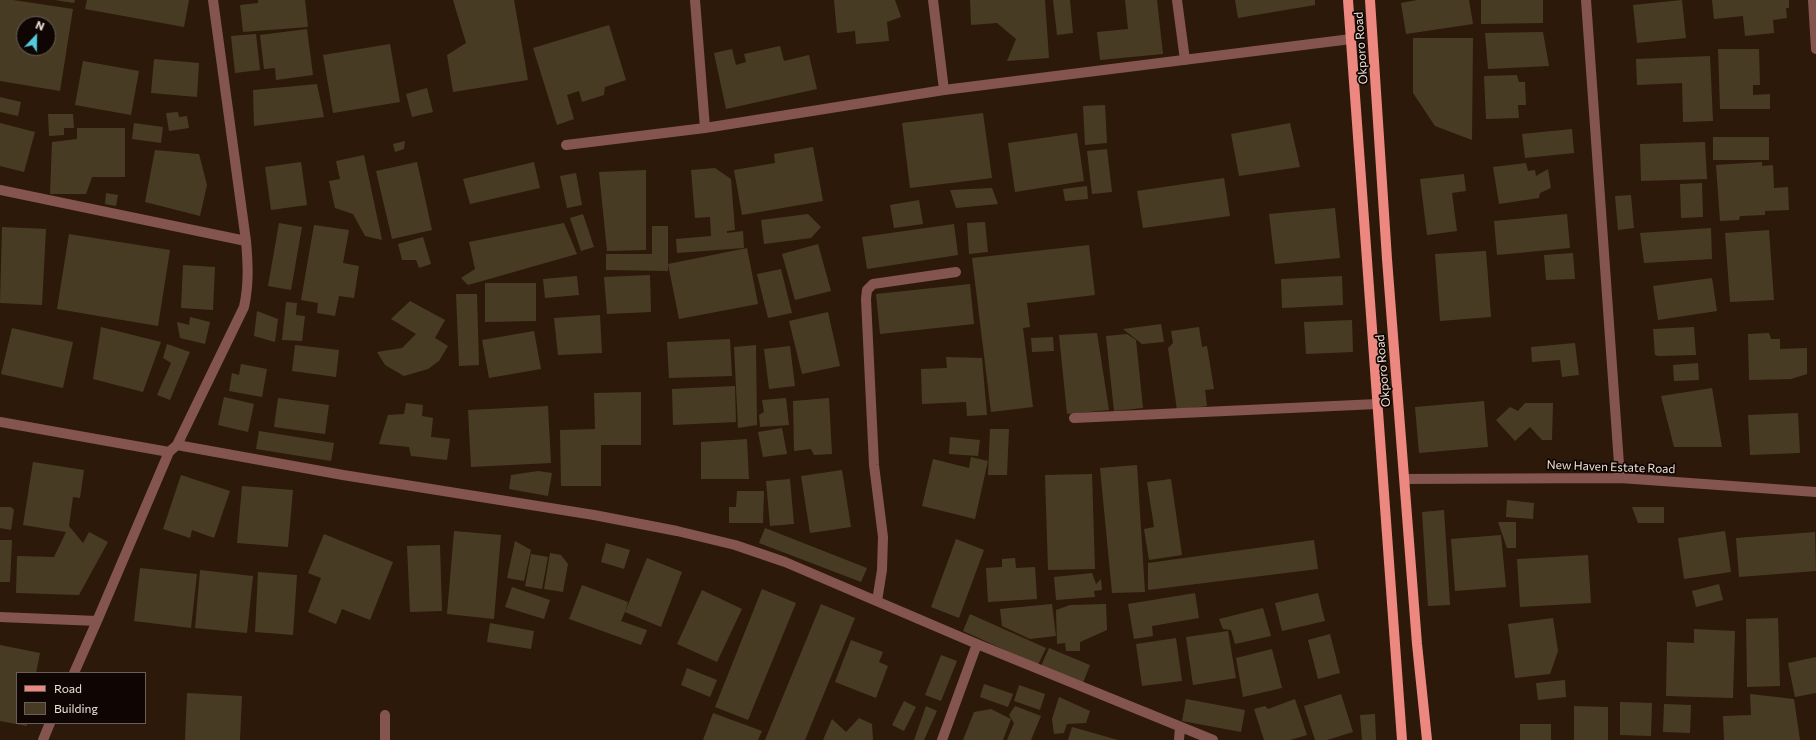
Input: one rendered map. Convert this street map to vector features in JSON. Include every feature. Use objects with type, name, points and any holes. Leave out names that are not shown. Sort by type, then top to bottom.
[{"type":"main road","name":"Okporo Road","points":[[1348,0],[1402,740]]},
{"type":"main road","name":"Okporo Road","points":[[1370,0],[1387,259],[1417,644],[1427,740]]},
{"type":"street","points":[[74,672],[173,449],[244,307],[249,272],[246,241],[213,0]]},
{"type":"street","points":[[695,0],[705,128]]},
{"type":"street","points":[[933,0],[944,90]]},
{"type":"street","points":[[1177,0],[1185,60]]},
{"type":"street","points":[[1586,0],[1620,478]]},
{"type":"street","points":[[1814,0],[1816,49]]},
{"type":"street","points":[[566,145],[705,128],[944,90],[1351,39]]},
{"type":"street","points":[[0,190],[246,241]]},
{"type":"street","points":[[877,602],[882,570],[883,537],[873,458],[866,299],[867,290],[873,284],[956,272]]},
{"type":"street","points":[[1074,418],[1377,404]]},
{"type":"street","points":[[0,422],[594,515],[677,531],[735,545],[785,562],[977,644],[1212,740]]},
{"type":"street","name":"New Haven Estate Road","points":[[1405,479],[1620,478],[1816,492]]},
{"type":"street","points":[[0,617],[97,621]]},
{"type":"street","points":[[942,740],[977,644]]},
{"type":"street","points":[[384,715],[385,740]]},
{"type":"street","points":[[43,740],[50,724]]},
{"type":"street","points":[[1179,740],[1180,727]]},
{"type":"building","points":[[0,0],[13,0],[73,9],[60,91],[0,81]]},
{"type":"building","points":[[55,0],[75,0],[74,3]]},
{"type":"building","points":[[87,0],[189,0],[184,27],[85,9]]},
{"type":"building","points":[[258,0],[305,0],[308,27],[243,32],[240,5],[258,3]]},
{"type":"building","points":[[453,0],[514,0],[528,80],[453,92],[447,55],[466,43]]},
{"type":"building","points":[[834,0],[895,0],[901,17],[887,22],[889,41],[856,44],[855,31],[837,33]]},
{"type":"building","points":[[970,0],[1045,0],[1049,58],[1007,61],[1016,39],[997,23],[971,25]]},
{"type":"building","points":[[1053,0],[1070,0],[1073,33],[1057,35]]},
{"type":"building","points":[[1125,0],[1157,0],[1163,54],[1100,60],[1097,32],[1128,29]]},
{"type":"building","points":[[1235,0],[1315,0],[1315,5],[1238,18]]},
{"type":"building","points":[[1417,0],[1469,0],[1473,24],[1406,34],[1401,3]]},
{"type":"building","points":[[1481,0],[1543,0],[1543,23],[1481,24]]},
{"type":"building","points":[[1682,0],[1686,38],[1637,43],[1633,5]]},
{"type":"building","points":[[1712,0],[1789,0],[1789,8],[1786,8],[1787,18],[1773,20],[1774,33],[1745,36],[1743,16],[1714,19]]},
{"type":"building","points":[[609,25],[626,80],[605,87],[604,95],[582,102],[579,91],[567,95],[574,119],[557,125],[533,48]]},
{"type":"building","points":[[307,29],[313,75],[276,80],[275,68],[264,69],[260,35]]},
{"type":"building","points":[[1543,32],[1549,66],[1488,69],[1485,33]]},
{"type":"building","points":[[256,34],[260,70],[235,73],[231,36]]},
{"type":"building","points":[[1413,38],[1473,38],[1472,140],[1435,126],[1413,93]]},
{"type":"building","points":[[390,44],[400,102],[333,113],[323,55]]},
{"type":"building","points":[[780,46],[784,61],[809,55],[817,89],[726,109],[714,53],[732,49],[736,65],[746,62],[744,54]]},
{"type":"building","points":[[1718,49],[1759,49],[1760,85],[1753,85],[1753,95],[1770,94],[1770,109],[1720,109]]},
{"type":"building","points":[[1710,56],[1713,121],[1683,122],[1682,83],[1637,85],[1636,59]]},
{"type":"building","points":[[154,59],[199,63],[197,97],[151,93]]},
{"type":"building","points":[[83,61],[139,71],[131,115],[75,105]]},
{"type":"building","points":[[1517,75],[1519,82],[1525,82],[1526,105],[1518,105],[1519,118],[1486,119],[1484,76]]},
{"type":"building","points":[[317,84],[324,117],[254,126],[253,90]]},
{"type":"building","points":[[427,88],[433,112],[412,117],[406,94]]},
{"type":"building","points":[[0,97],[21,102],[18,116],[0,112]]},
{"type":"building","points":[[1105,105],[1107,143],[1085,145],[1083,106]]},
{"type":"building","points":[[178,112],[179,117],[187,116],[189,128],[169,131],[166,113]]},
{"type":"building","points":[[983,113],[992,178],[910,188],[902,123]]},
{"type":"building","points":[[48,114],[73,114],[74,128],[64,128],[64,135],[49,136]]},
{"type":"building","points":[[0,123],[35,132],[24,172],[0,166]]},
{"type":"building","points":[[134,123],[163,127],[161,143],[132,139]]},
{"type":"building","points":[[1290,123],[1300,167],[1239,176],[1231,134]]},
{"type":"building","points":[[77,128],[125,128],[125,177],[92,177],[86,194],[50,194],[52,142],[77,139]]},
{"type":"building","points":[[1572,129],[1574,153],[1525,158],[1522,134]]},
{"type":"building","points":[[1077,133],[1084,181],[1015,192],[1008,143]]},
{"type":"building","points":[[1713,137],[1769,137],[1769,160],[1713,160]]},
{"type":"building","points":[[405,141],[404,149],[395,152],[393,144]]},
{"type":"building","points":[[1705,142],[1707,179],[1641,181],[1640,144]]},
{"type":"building","points":[[813,147],[823,201],[742,215],[734,170],[775,163],[774,154]]},
{"type":"building","points":[[1107,149],[1112,192],[1092,194],[1087,151]]},
{"type":"building","points":[[155,150],[199,154],[207,185],[200,216],[145,202]]},
{"type":"building","points":[[364,155],[382,240],[365,236],[353,214],[335,208],[329,181],[340,179],[336,161]]},
{"type":"building","points":[[301,162],[307,205],[271,210],[265,167]]},
{"type":"building","points":[[417,162],[432,230],[392,239],[376,171]]},
{"type":"building","points":[[534,162],[540,188],[470,204],[463,179]]},
{"type":"building","points":[[1762,162],[1762,166],[1773,165],[1774,188],[1788,187],[1789,210],[1765,211],[1765,215],[1740,216],[1739,220],[1720,221],[1716,165]]},
{"type":"building","points":[[1526,163],[1528,171],[1535,170],[1536,176],[1548,169],[1551,188],[1540,193],[1539,198],[1499,204],[1493,167]]},
{"type":"building","points":[[715,168],[731,179],[735,230],[727,231],[727,233],[743,231],[744,248],[677,253],[676,239],[711,236],[710,217],[695,218],[691,170]]},
{"type":"building","points":[[646,170],[646,250],[607,251],[599,172]]},
{"type":"building","points":[[576,173],[582,205],[567,208],[560,176]]},
{"type":"building","points":[[1464,174],[1466,191],[1452,193],[1457,231],[1427,235],[1420,179]]},
{"type":"building","points":[[1224,178],[1230,216],[1143,228],[1137,191]]},
{"type":"building","points":[[1702,183],[1703,217],[1681,218],[1680,184]]},
{"type":"building","points":[[1087,186],[1088,199],[1065,201],[1063,189]]},
{"type":"building","points":[[992,188],[998,204],[956,208],[950,190]]},
{"type":"building","points":[[106,193],[118,195],[116,206],[105,204]]},
{"type":"building","points":[[1631,195],[1634,228],[1618,230],[1615,196]]},
{"type":"building","points":[[919,200],[923,224],[894,228],[890,205]]},
{"type":"building","points":[[1335,208],[1340,258],[1275,264],[1269,214]]},
{"type":"building","points":[[583,214],[594,247],[581,251],[570,218]]},
{"type":"building","points":[[808,214],[821,227],[811,238],[764,244],[761,220]]},
{"type":"building","points":[[1567,214],[1570,248],[1497,255],[1494,221]]},
{"type":"building","points":[[985,222],[988,252],[969,254],[967,223]]},
{"type":"building","points":[[279,223],[302,227],[291,290],[268,286]]},
{"type":"building","points":[[564,223],[577,254],[468,285],[461,278],[475,269],[469,242]]},
{"type":"building","points":[[954,224],[958,255],[867,269],[862,237]]},
{"type":"building","points":[[314,225],[349,230],[343,263],[359,266],[354,298],[339,296],[335,316],[317,313],[318,303],[301,300]]},
{"type":"building","points":[[652,226],[668,226],[668,271],[606,270],[606,254],[652,254]]},
{"type":"building","points":[[2,227],[46,229],[42,305],[0,303]]},
{"type":"building","points":[[1711,228],[1712,259],[1644,263],[1640,233]]},
{"type":"building","points":[[1769,230],[1774,300],[1730,302],[1725,233]]},
{"type":"building","points":[[69,234],[170,250],[158,326],[57,309]]},
{"type":"building","points":[[423,237],[431,264],[419,268],[416,260],[402,260],[398,244]]},
{"type":"building","points":[[818,244],[831,291],[795,300],[782,254]]},
{"type":"building","points":[[1089,245],[1095,295],[1027,303],[1030,327],[1023,328],[1033,407],[991,412],[972,258]]},
{"type":"building","points":[[747,248],[758,304],[679,319],[668,264]]},
{"type":"building","points":[[1486,251],[1491,317],[1440,321],[1435,254]]},
{"type":"building","points":[[1573,253],[1575,279],[1546,280],[1544,255]]},
{"type":"building","points":[[183,265],[215,267],[213,310],[181,308]]},
{"type":"building","points":[[781,269],[792,313],[768,318],[757,274]]},
{"type":"building","points":[[650,275],[651,312],[607,314],[604,277]]},
{"type":"building","points":[[577,276],[579,295],[545,298],[543,279]]},
{"type":"building","points":[[1342,276],[1343,305],[1282,308],[1281,279]]},
{"type":"building","points":[[1712,278],[1717,311],[1658,320],[1653,286]]},
{"type":"building","points":[[485,283],[536,283],[536,321],[485,322]]},
{"type":"building","points":[[970,284],[974,324],[880,334],[876,294]]},
{"type":"building","points":[[456,294],[477,294],[479,365],[459,366]]},
{"type":"building","points":[[410,301],[445,320],[435,338],[448,346],[439,361],[428,369],[404,376],[385,365],[377,352],[402,348],[416,334],[391,319]]},
{"type":"building","points":[[286,302],[297,303],[296,315],[305,316],[302,341],[282,340]]},
{"type":"building","points":[[257,311],[278,319],[275,342],[254,336]]},
{"type":"building","points":[[828,312],[840,366],[802,374],[789,321]]},
{"type":"building","points":[[600,315],[602,353],[558,355],[554,318]]},
{"type":"building","points":[[190,317],[210,322],[205,344],[180,338],[177,322],[189,325]]},
{"type":"building","points":[[1352,320],[1353,352],[1306,354],[1304,322]]},
{"type":"building","points":[[1161,324],[1164,342],[1142,344],[1123,329]]},
{"type":"building","points":[[101,327],[161,342],[143,392],[93,379]]},
{"type":"building","points":[[1199,327],[1202,347],[1207,346],[1214,389],[1205,390],[1207,406],[1177,410],[1168,348],[1173,343],[1171,331]]},
{"type":"building","points":[[1694,327],[1696,355],[1655,355],[1653,329]]},
{"type":"building","points":[[12,328],[73,342],[63,388],[1,374]]},
{"type":"building","points":[[534,331],[541,369],[489,378],[482,340]]},
{"type":"building","points":[[1097,333],[1109,410],[1067,414],[1059,335]]},
{"type":"building","points":[[1769,333],[1771,339],[1780,339],[1780,349],[1807,348],[1807,374],[1791,379],[1749,380],[1748,334]]},
{"type":"building","points":[[1127,334],[1136,340],[1143,408],[1114,411],[1106,336]]},
{"type":"building","points":[[1053,337],[1054,351],[1032,352],[1031,338]]},
{"type":"building","points":[[730,339],[732,376],[669,378],[667,342]]},
{"type":"building","points":[[1575,343],[1579,375],[1562,377],[1560,360],[1532,362],[1531,347]]},
{"type":"building","points":[[167,344],[190,352],[170,400],[157,395],[171,363],[163,358]]},
{"type":"building","points":[[295,345],[339,350],[336,377],[292,371]]},
{"type":"building","points":[[756,345],[757,425],[738,428],[734,347]]},
{"type":"building","points":[[790,346],[795,386],[769,389],[764,349]]},
{"type":"building","points":[[946,357],[982,358],[987,415],[967,416],[966,402],[922,404],[921,369],[947,368]]},
{"type":"building","points":[[1698,363],[1699,380],[1674,381],[1673,365]]},
{"type":"building","points":[[241,364],[267,369],[262,397],[229,391],[232,373],[239,375]]},
{"type":"building","points":[[735,386],[736,422],[673,425],[672,389]]},
{"type":"building","points":[[1712,388],[1722,447],[1674,447],[1661,396]]},
{"type":"building","points":[[641,392],[641,445],[601,445],[601,486],[561,486],[560,430],[595,429],[594,393]]},
{"type":"building","points":[[224,397],[254,404],[248,432],[218,425]]},
{"type":"building","points":[[278,398],[329,405],[325,434],[274,427]]},
{"type":"building","points":[[786,398],[789,425],[760,427],[759,415],[764,412],[762,400]]},
{"type":"building","points":[[829,398],[832,454],[814,455],[811,449],[794,451],[793,401]]},
{"type":"building","points":[[1484,401],[1488,447],[1419,453],[1415,407]]},
{"type":"building","points":[[406,403],[423,405],[422,416],[433,418],[431,437],[450,439],[447,460],[411,456],[409,447],[379,444],[388,415],[404,414]]},
{"type":"building","points":[[1525,403],[1553,403],[1552,440],[1542,440],[1530,427],[1515,441],[1496,420],[1510,407],[1518,411]]},
{"type":"building","points":[[548,406],[551,463],[471,467],[468,410]]},
{"type":"building","points":[[1798,413],[1800,453],[1750,455],[1748,415]]},
{"type":"building","points":[[782,428],[787,454],[763,457],[758,432]]},
{"type":"building","points":[[990,429],[1009,429],[1007,475],[988,475]]},
{"type":"building","points":[[259,431],[334,443],[331,461],[256,449]]},
{"type":"building","points":[[950,437],[980,440],[978,456],[949,454]]},
{"type":"building","points":[[747,439],[749,479],[701,479],[701,442]]},
{"type":"building","points":[[971,457],[988,461],[975,519],[922,506],[933,459],[969,468]]},
{"type":"building","points":[[33,462],[84,470],[80,498],[73,497],[69,526],[83,543],[89,532],[108,542],[79,595],[16,593],[17,556],[54,557],[66,532],[23,525]]},
{"type":"building","points":[[1137,465],[1145,592],[1112,593],[1100,468]]},
{"type":"building","points":[[842,470],[851,527],[810,533],[801,476]]},
{"type":"building","points":[[538,471],[552,473],[548,496],[509,489],[511,475]]},
{"type":"building","points":[[1092,474],[1095,569],[1048,570],[1045,475]]},
{"type":"building","points":[[181,475],[230,491],[214,538],[192,530],[190,538],[163,529]]},
{"type":"building","points":[[790,479],[794,524],[770,526],[766,481]]},
{"type":"building","points":[[1171,479],[1182,555],[1149,560],[1144,529],[1154,527],[1147,482]]},
{"type":"building","points":[[242,486],[293,490],[288,547],[237,543]]},
{"type":"building","points":[[737,491],[764,491],[763,523],[729,523],[729,507],[736,507]]},
{"type":"building","points":[[1507,500],[1534,503],[1533,519],[1506,517]]},
{"type":"building","points":[[0,507],[11,507],[14,510],[11,530],[0,528]]},
{"type":"building","points":[[1632,507],[1664,507],[1664,523],[1638,523]]},
{"type":"building","points":[[1444,510],[1450,605],[1428,606],[1422,512]]},
{"type":"building","points":[[1498,522],[1516,522],[1516,548],[1507,548]]},
{"type":"building","points":[[765,528],[867,568],[861,582],[759,543]]},
{"type":"building","points":[[454,531],[501,535],[494,619],[447,614]]},
{"type":"building","points":[[1725,531],[1731,572],[1684,579],[1678,538]]},
{"type":"building","points":[[1815,532],[1816,571],[1739,577],[1736,538]]},
{"type":"building","points":[[324,534],[393,562],[370,620],[342,609],[336,624],[308,612],[321,578],[308,573]]},
{"type":"building","points":[[1501,535],[1506,587],[1455,591],[1451,539]]},
{"type":"building","points":[[956,539],[984,550],[959,618],[931,607]]},
{"type":"building","points":[[0,540],[12,540],[10,582],[0,582]]},
{"type":"building","points":[[1314,540],[1318,569],[1148,590],[1148,563]]},
{"type":"building","points":[[515,541],[531,550],[524,581],[507,578]]},
{"type":"building","points":[[606,543],[630,550],[624,569],[601,562]]},
{"type":"building","points":[[440,545],[442,611],[410,612],[407,546]]},
{"type":"building","points":[[550,553],[561,555],[568,564],[563,592],[544,589]]},
{"type":"building","points":[[531,554],[548,557],[542,589],[525,586]]},
{"type":"building","points":[[1588,555],[1591,603],[1520,607],[1517,559]]},
{"type":"building","points":[[647,558],[682,572],[661,627],[625,612]]},
{"type":"building","points":[[1015,558],[1016,568],[1035,567],[1037,599],[988,602],[986,568],[1002,567],[1002,559]]},
{"type":"building","points":[[140,568],[197,574],[191,628],[134,621]]},
{"type":"building","points":[[200,570],[253,576],[247,633],[195,628]]},
{"type":"building","points":[[258,572],[297,575],[293,635],[255,632]]},
{"type":"building","points":[[1092,573],[1096,584],[1101,579],[1102,590],[1094,591],[1095,597],[1056,600],[1054,577]]},
{"type":"building","points":[[1719,584],[1723,600],[1696,607],[1692,591]]},
{"type":"building","points":[[582,585],[628,602],[621,621],[647,630],[641,645],[569,619]]},
{"type":"building","points":[[512,587],[550,600],[544,619],[505,607]]},
{"type":"building","points":[[762,589],[796,603],[748,720],[715,707]]},
{"type":"building","points":[[702,590],[742,609],[717,662],[677,644]]},
{"type":"building","points":[[1195,593],[1199,618],[1152,626],[1153,636],[1134,639],[1128,604]]},
{"type":"building","points":[[1318,593],[1325,621],[1282,631],[1275,603]]},
{"type":"building","points":[[821,604],[855,618],[805,740],[765,740]]},
{"type":"building","points":[[1052,604],[1056,636],[1030,639],[1002,626],[1000,609]]},
{"type":"building","points":[[1106,604],[1107,630],[1080,642],[1080,651],[1066,651],[1065,643],[1057,644],[1056,610],[1070,605]]},
{"type":"building","points":[[1263,608],[1271,636],[1235,644],[1231,630],[1223,629],[1219,619]]},
{"type":"building","points":[[970,614],[1046,648],[1038,665],[963,631]]},
{"type":"building","points":[[1553,618],[1558,651],[1550,674],[1515,678],[1508,624]]},
{"type":"building","points":[[1778,618],[1780,686],[1747,687],[1746,619]]},
{"type":"building","points":[[490,623],[534,631],[531,649],[487,642]]},
{"type":"building","points":[[1694,629],[1735,631],[1733,698],[1666,696],[1667,642],[1694,643]]},
{"type":"building","points":[[1228,631],[1236,678],[1193,685],[1186,637]]},
{"type":"building","points":[[1330,634],[1340,673],[1318,679],[1308,640]]},
{"type":"building","points":[[1176,638],[1182,681],[1142,686],[1136,644]]},
{"type":"building","points":[[851,640],[883,652],[879,662],[888,666],[876,698],[835,682]]},
{"type":"building","points":[[0,645],[40,653],[36,672],[16,672],[16,724],[0,721]]},
{"type":"building","points":[[1049,648],[1090,665],[1083,683],[1041,666]]},
{"type":"building","points":[[1272,649],[1282,688],[1243,697],[1236,658]]},
{"type":"building","points":[[941,655],[957,661],[941,701],[925,695]]},
{"type":"building","points":[[1816,657],[1816,693],[1795,697],[1788,663]]},
{"type":"building","points":[[687,668],[717,680],[710,697],[681,685]]},
{"type":"building","points":[[1565,680],[1566,697],[1538,700],[1536,683]]},
{"type":"building","points":[[984,684],[1013,694],[1008,707],[980,697]]},
{"type":"building","points":[[1019,685],[1045,694],[1040,710],[1014,701]]},
{"type":"building","points":[[187,693],[242,696],[240,740],[185,740]]},
{"type":"building","points":[[1341,694],[1353,732],[1327,740],[1315,740],[1304,706]]},
{"type":"building","points":[[1750,694],[1794,699],[1800,740],[1724,740],[1723,716],[1751,715]]},
{"type":"building","points":[[1059,697],[1090,711],[1086,723],[1067,724],[1064,733],[1054,734],[1052,719]]},
{"type":"building","points":[[1186,699],[1245,710],[1241,732],[1182,721]]},
{"type":"building","points":[[1295,699],[1307,735],[1290,740],[1264,740],[1254,709],[1265,706],[1268,709]]},
{"type":"building","points":[[904,701],[916,707],[904,731],[892,725]]},
{"type":"building","points":[[1620,702],[1652,703],[1651,736],[1620,735]]},
{"type":"building","points":[[1664,704],[1691,705],[1690,733],[1663,732]]},
{"type":"building","points":[[926,706],[937,711],[924,740],[914,740]]},
{"type":"building","points":[[1015,706],[1041,716],[1031,740],[1007,740],[1014,723],[1009,715]]},
{"type":"building","points":[[1574,706],[1608,707],[1608,740],[1574,740]]},
{"type":"building","points":[[991,709],[1011,719],[1003,740],[963,740],[974,712]]},
{"type":"building","points":[[713,713],[762,731],[758,740],[703,740]]},
{"type":"building","points":[[1375,714],[1376,740],[1362,740],[1360,715]]},
{"type":"building","points":[[859,718],[872,724],[873,740],[823,740],[832,719],[846,732]]},
{"type":"building","points":[[16,724],[27,724],[27,726]]},
{"type":"building","points":[[1520,724],[1551,724],[1551,740],[1520,740]]},
{"type":"building","points":[[1072,727],[1118,740],[1068,740]]}]
